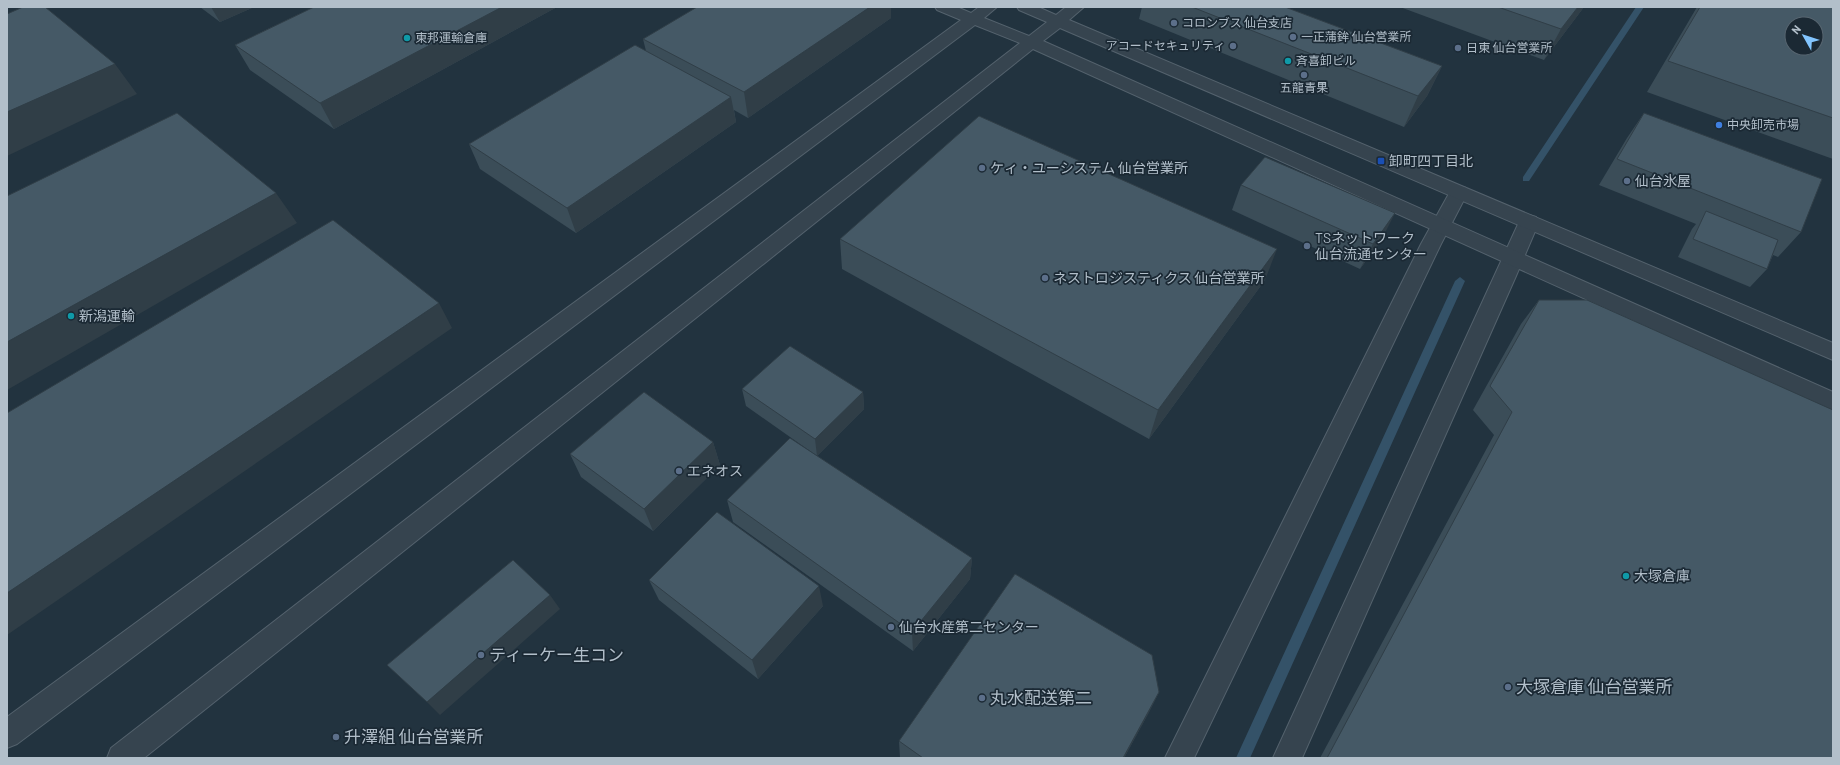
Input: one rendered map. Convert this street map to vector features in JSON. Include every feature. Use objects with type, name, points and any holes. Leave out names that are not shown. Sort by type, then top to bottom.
[{"type":"street","points":[[943,7],[971,20],[1031,42],[1833,402]]},
{"type":"street","points":[[7,734],[989,7]]},
{"type":"street","points":[[1025,7],[1833,352]]},
{"type":"street","points":[[122,758],[1076,7]]},
{"type":"street","points":[[1180,758],[1440,226],[1459,192]]},
{"type":"street","points":[[1287,758],[1514,259],[1529,222]]},
{"type":"building","points":[[23,7],[45,7],[115,64],[7,112],[7,14]]},
{"type":"building","points":[[314,7],[502,7],[320,103],[235,45]]},
{"type":"building","points":[[697,7],[870,7],[744,92],[643,39]]},
{"type":"building","points":[[1192,7],[1285,7],[1442,66],[1418,96]]},
{"type":"building","points":[[1498,7],[1578,7],[1561,29]]},
{"type":"building","points":[[1700,7],[1833,7],[1833,118],[1668,61]]},
{"type":"building","points":[[635,45],[731,97],[567,208],[469,144]]},
{"type":"building","name":"新潟運輸","points":[[177,113],[276,193],[7,342],[7,196]]},
{"type":"building","points":[[1644,113],[1822,179],[1801,232],[1617,159]]},
{"type":"building","points":[[979,116],[1277,249],[1158,410],[840,239]]},
{"type":"building","points":[[1265,157],[1395,213],[1373,244],[1241,185]]},
{"type":"building","points":[[1706,211],[1778,240],[1767,269],[1693,239]]},
{"type":"building","points":[[333,220],[439,303],[7,593],[7,413]]},
{"type":"building","name":"大塚倉庫","points":[[1539,300],[1587,300],[1833,410],[1833,758],[1327,758],[1512,412],[1490,386]]},
{"type":"building","points":[[790,346],[863,392],[815,439],[742,389]]},
{"type":"building","points":[[644,392],[713,442],[644,509],[570,454]]},
{"type":"building","points":[[790,438],[972,558],[912,632],[727,500]]},
{"type":"building","points":[[717,512],[819,586],[752,660],[649,580]]},
{"type":"building","points":[[513,560],[550,595],[427,702],[387,665]]},
{"type":"building","points":[[1015,574],[1152,655],[1159,692],[1123,758],[923,758],[899,741]]},
{"type":"waterway","points":[[1526,179],[1640,7]]},
{"type":"waterway","points":[[1243,758],[1460,281]]},
{"type":"place","name":"コロンブス 仙台支店","points":[[1174,23]]},
{"type":"place","name":"一正蒲鉾 仙台営業所","points":[[1293,37]]},
{"type":"place","name":"東邦運輸倉庫","points":[[407,38]]},
{"type":"place","name":"アコードセキュリティ","points":[[1233,46]]},
{"type":"place","name":"日東 仙台営業所","points":[[1458,48]]},
{"type":"place","name":"斉喜卸ビル","points":[[1288,61]]},
{"type":"place","name":"五龍青果","points":[[1304,75]]},
{"type":"place","name":"中央卸売市場","points":[[1719,125]]},
{"type":"place","name":"卸町四丁目北","points":[[1381,161]]},
{"type":"place","name":"ケィ・ユーシステム 仙台営業所","points":[[982,168]]},
{"type":"place","name":"仙台氷屋","points":[[1627,181]]},
{"type":"place","name":"TSネットワーク 仙台流通センター","points":[[1307,246]]},
{"type":"place","name":"ネストロジスティクス 仙台営業所","points":[[1045,278]]},
{"type":"place","name":"新潟運輸","points":[[71,316]]},
{"type":"place","name":"エネオス","points":[[679,471]]},
{"type":"place","name":"大塚倉庫","points":[[1626,576]]},
{"type":"place","name":"仙台水産第二センター","points":[[891,627]]},
{"type":"place","name":"ティーケー生コン","points":[[481,655]]},
{"type":"place","name":"大塚倉庫 仙台営業所","points":[[1508,687]]},
{"type":"place","name":"丸水配送第二","points":[[982,698]]},
{"type":"place","name":"升澤組 仙台営業所","points":[[336,737]]}]
